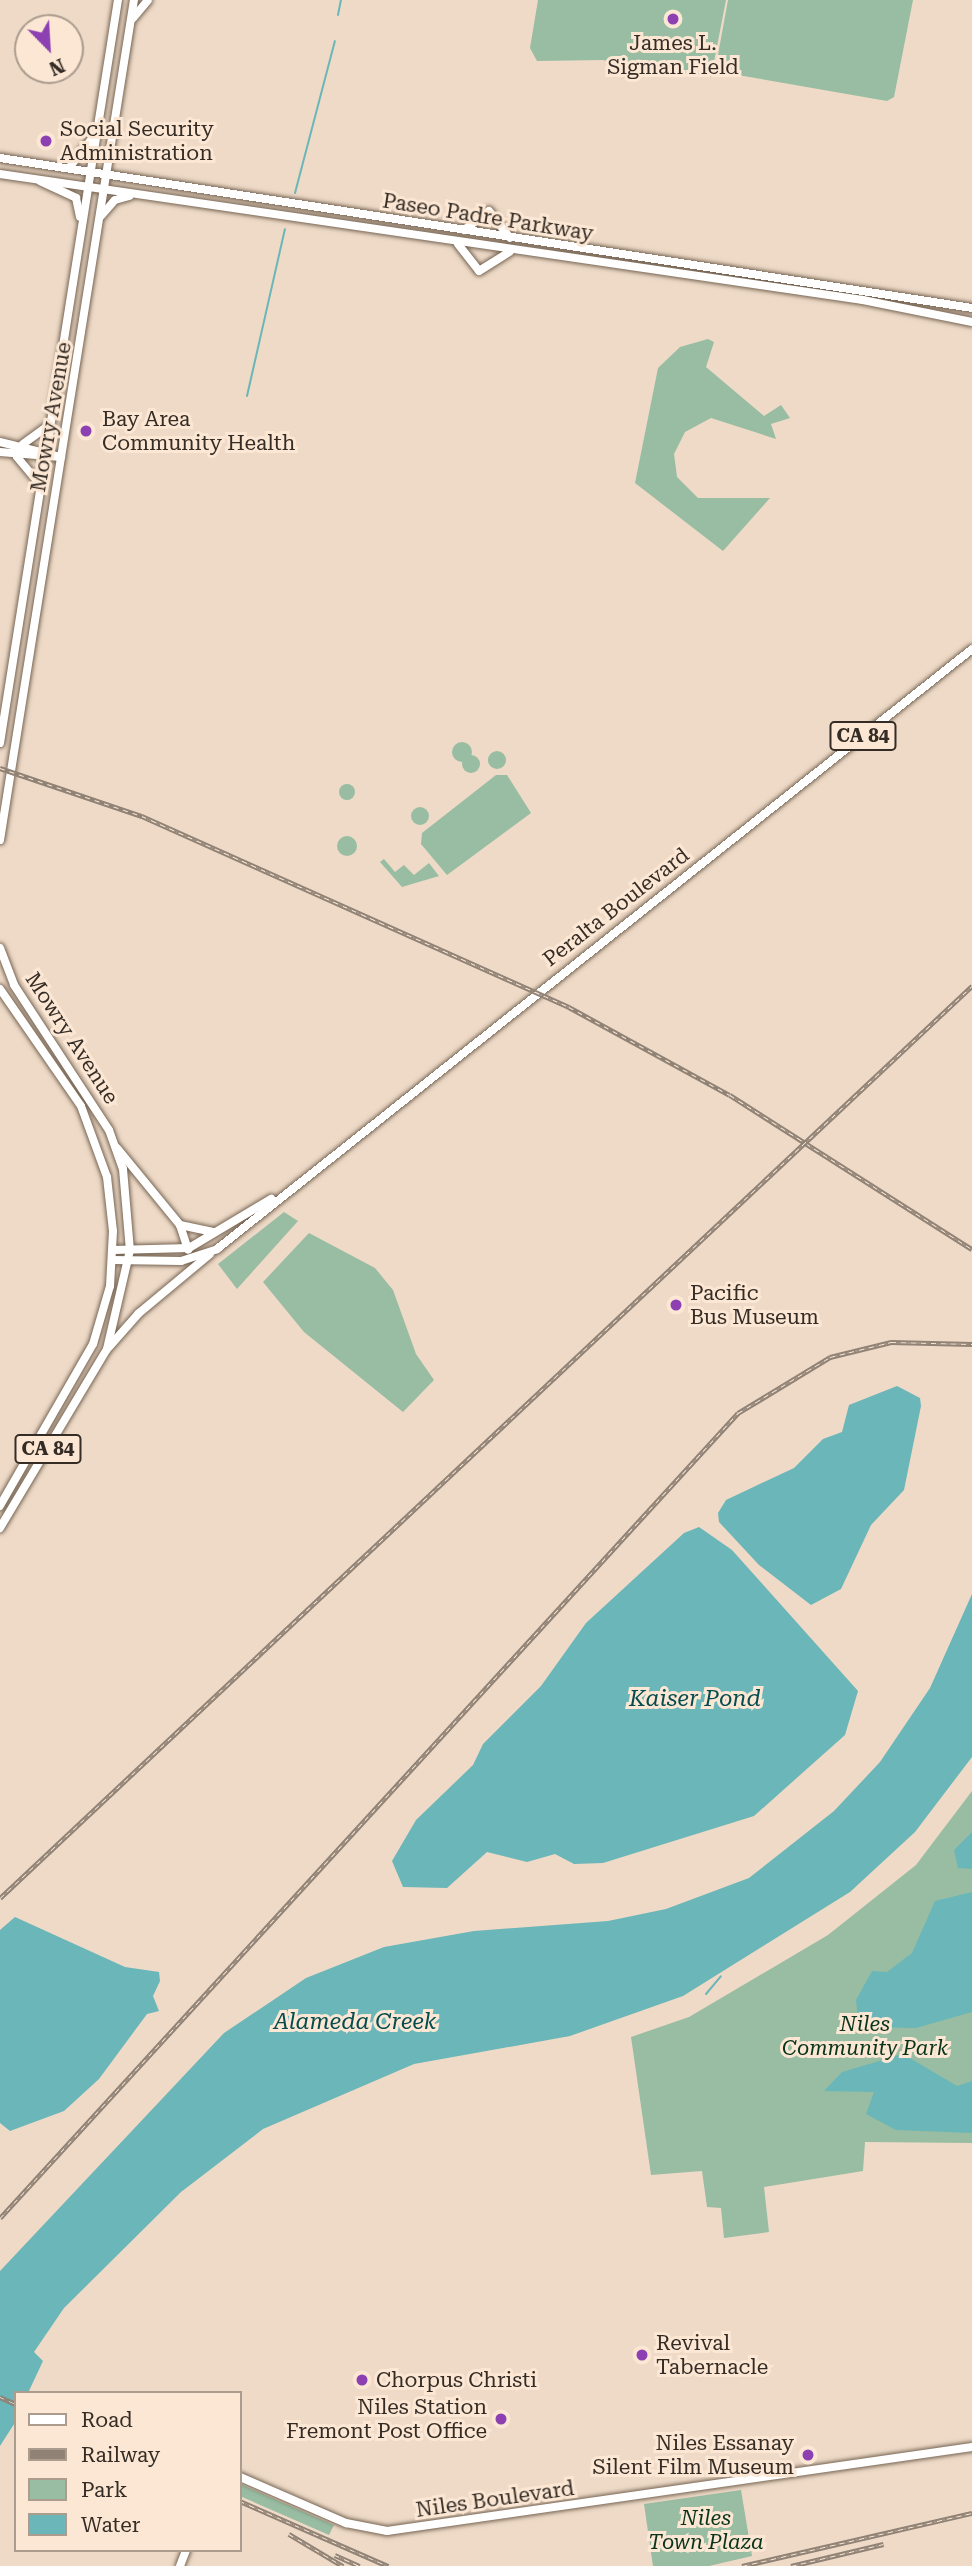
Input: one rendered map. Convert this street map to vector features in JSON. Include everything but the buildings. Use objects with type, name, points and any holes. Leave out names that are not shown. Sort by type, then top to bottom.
[{"type":"main road","points":[[109,0],[116,11]]},
{"type":"main road","name":"Mowry Avenue","points":[[0,743],[118,0]]},
{"type":"main road","name":"Mowry Avenue","points":[[0,840],[134,0]]},
{"type":"main road","points":[[131,20],[148,0]]},
{"type":"main road","points":[[69,168],[89,150],[99,121]]},
{"type":"main road","name":"Paseo Padre Parkway","points":[[0,158],[459,231],[972,308]]},
{"type":"main road","name":"Paseo Padre Parkway","points":[[0,174],[512,251],[863,300],[972,322]]},
{"type":"main road","points":[[38,180],[76,198],[81,230]]},
{"type":"main road","points":[[99,219],[115,200],[142,194]]},
{"type":"main road","points":[[459,231],[489,211],[513,239]]},
{"type":"main road","points":[[458,243],[479,271],[512,251]]},
{"type":"main road","points":[[20,445],[51,422]]},
{"type":"main road","points":[[0,442],[61,457]]},
{"type":"main road","points":[[0,452],[45,454]]},
{"type":"main road","points":[[11,454],[34,469],[40,489]]},
{"type":"main road","name":"Peralta Boulevard","points":[[113,1260],[181,1261],[217,1249],[282,1193],[972,649]]},
{"type":"main road","name":"Mowry Avenue","points":[[0,948],[14,985],[86,1086],[116,1147],[180,1225],[189,1248]]},
{"type":"main road","name":"Mowry Avenue","points":[[0,989],[85,1115],[107,1177],[113,1250],[106,1304],[82,1369],[0,1506]]},
{"type":"main road","name":"Mowry Avenue","points":[[0,1528],[107,1349],[130,1250],[130,1208],[116,1147]]},
{"type":"main road","name":"Peralta Boulevard","points":[[113,1250],[189,1248],[224,1230],[282,1193]]},
{"type":"main road","points":[[180,1225],[199,1233],[224,1230]]},
{"type":"main road","points":[[181,1261],[189,1248]]},
{"type":"main road","points":[[107,1349],[139,1313],[217,1249]]},
{"type":"main road","name":"Niles Boulevard","points":[[242,2478],[346,2523],[387,2531],[972,2446]]},
{"type":"green space","points":[[538,0],[726,0],[711,77],[602,60],[537,61],[530,48]]},
{"type":"green space","points":[[728,0],[913,0],[894,97],[887,101],[715,71]]},
{"type":"green space","points":[[708,339],[714,342],[706,367],[764,416],[781,405],[790,418],[771,424],[776,439],[711,418],[685,432],[674,454],[677,477],[698,498],[770,498],[723,551],[635,483],[658,368],[680,347]]},
{"type":"green space","points":[[462,742],[469,745],[472,752],[469,759],[462,762],[455,759],[452,752],[455,745]]},
{"type":"green space","points":[[493,751],[501,751],[506,760],[504,767],[493,769],[488,764],[488,756]]},
{"type":"green space","points":[[467,755],[475,755],[480,764],[478,771],[467,773],[462,768],[462,760]]},
{"type":"green space","points":[[496,775],[507,775],[531,813],[447,875],[421,844],[422,833]]},
{"type":"green space","points":[[344,784],[350,784],[355,792],[353,798],[344,800],[339,795],[339,789]]},
{"type":"green space","points":[[420,807],[426,810],[429,816],[426,822],[420,825],[414,822],[411,816],[414,810]]},
{"type":"green space","points":[[347,836],[354,839],[357,846],[354,853],[347,856],[340,853],[337,846],[340,839]]},
{"type":"green space","points":[[384,859],[395,872],[404,865],[414,875],[429,863],[439,876],[402,887],[380,862]]},
{"type":"green space","points":[[284,1212],[298,1221],[237,1289],[218,1264]]},
{"type":"green space","points":[[309,1233],[375,1268],[393,1290],[416,1354],[434,1380],[403,1412],[304,1332],[263,1282]]},
{"type":"green space","name":"Niles Community Park","points":[[972,1791],[972,2143],[865,2142],[863,2171],[764,2187],[769,2232],[724,2238],[721,2208],[707,2207],[702,2171],[651,2175],[631,2037],[689,2017],[828,1935],[916,1865]]},
{"type":"green space","points":[[242,2485],[334,2525],[329,2535],[242,2497]]},
{"type":"green space","name":"Niles Town Plaza","points":[[741,2490],[752,2556],[709,2566],[653,2566],[644,2504]]},
{"type":"water","points":[[897,1386],[920,1398],[921,1406],[904,1490],[871,1525],[841,1589],[811,1605],[759,1565],[719,1522],[718,1513],[726,1500],[794,1468],[823,1439],[842,1432],[849,1405]]},
{"type":"water","name":"Kaiser Pond","points":[[699,1527],[732,1550],[858,1691],[845,1735],[754,1816],[603,1863],[574,1864],[555,1854],[527,1862],[487,1852],[447,1888],[403,1887],[392,1861],[416,1820],[473,1765],[483,1744],[541,1686],[586,1623],[684,1533]]},
{"type":"water","name":"Alameda Creek","points":[[972,1594],[972,1757],[915,1832],[850,1892],[683,1996],[570,2036],[414,2064],[263,2129],[181,2192],[64,2308],[34,2352],[43,2361],[29,2391],[14,2391],[14,2424],[0,2446],[0,2271],[224,2033],[306,1978],[384,1947],[474,1931],[608,1921],[666,1909],[749,1878],[834,1811],[880,1762],[930,1688]]},
{"type":"water","points":[[972,1832],[972,1869],[958,1868],[954,1850]]},
{"type":"water","points":[[972,1892],[972,2012],[916,2028],[859,2027],[856,2000],[872,1971],[887,1972],[912,1953],[935,1901]]},
{"type":"water","points":[[15,1917],[125,1967],[159,1972],[160,1981],[153,1996],[159,2011],[147,2014],[99,2079],[64,2111],[10,2131],[0,2123],[0,1930]]},
{"type":"water","points":[[903,2054],[957,2086],[972,2081],[972,2133],[896,2130],[866,2114],[874,2092],[824,2091],[842,2072]]},
{"type":"waterway","points":[[338,15],[341,0]]},
{"type":"waterway","points":[[295,193],[335,41]]},
{"type":"waterway","points":[[247,396],[285,229]]},
{"type":"waterway","points":[[706,1994],[721,1976]]},
{"type":"railway","points":[[0,768],[142,816],[569,1007],[730,1095],[972,1249]]},
{"type":"railway","points":[[0,1898],[972,986]]},
{"type":"railway","points":[[0,2218],[738,1413],[830,1357],[891,1342],[972,1344]]},
{"type":"railway","points":[[0,2397],[14,2403]]},
{"type":"railway","points":[[242,2502],[388,2566]]},
{"type":"railway","points":[[742,2566],[972,2513]]},
{"type":"railway","points":[[289,2534],[343,2566]]},
{"type":"railway","points":[[791,2566],[883,2544]]},
{"type":"railway","points":[[335,2555],[360,2566]]},
{"type":"place","name":"James L. Sigman Field","points":[[673,19]]},
{"type":"place","name":"Social Security Administration","points":[[46,141]]},
{"type":"place","name":"Bay Area Community Health","points":[[86,431]]},
{"type":"place","name":"Pacific Bus Museum","points":[[676,1305]]},
{"type":"place","name":"Revival Tabernacle","points":[[642,2355]]},
{"type":"place","name":"Chorpus Christi","points":[[362,2380]]},
{"type":"place","name":"Niles Station Fremont Post Office","points":[[501,2419]]},
{"type":"place","name":"Niles Essanay Silent Film Museum","points":[[808,2455]]}]
